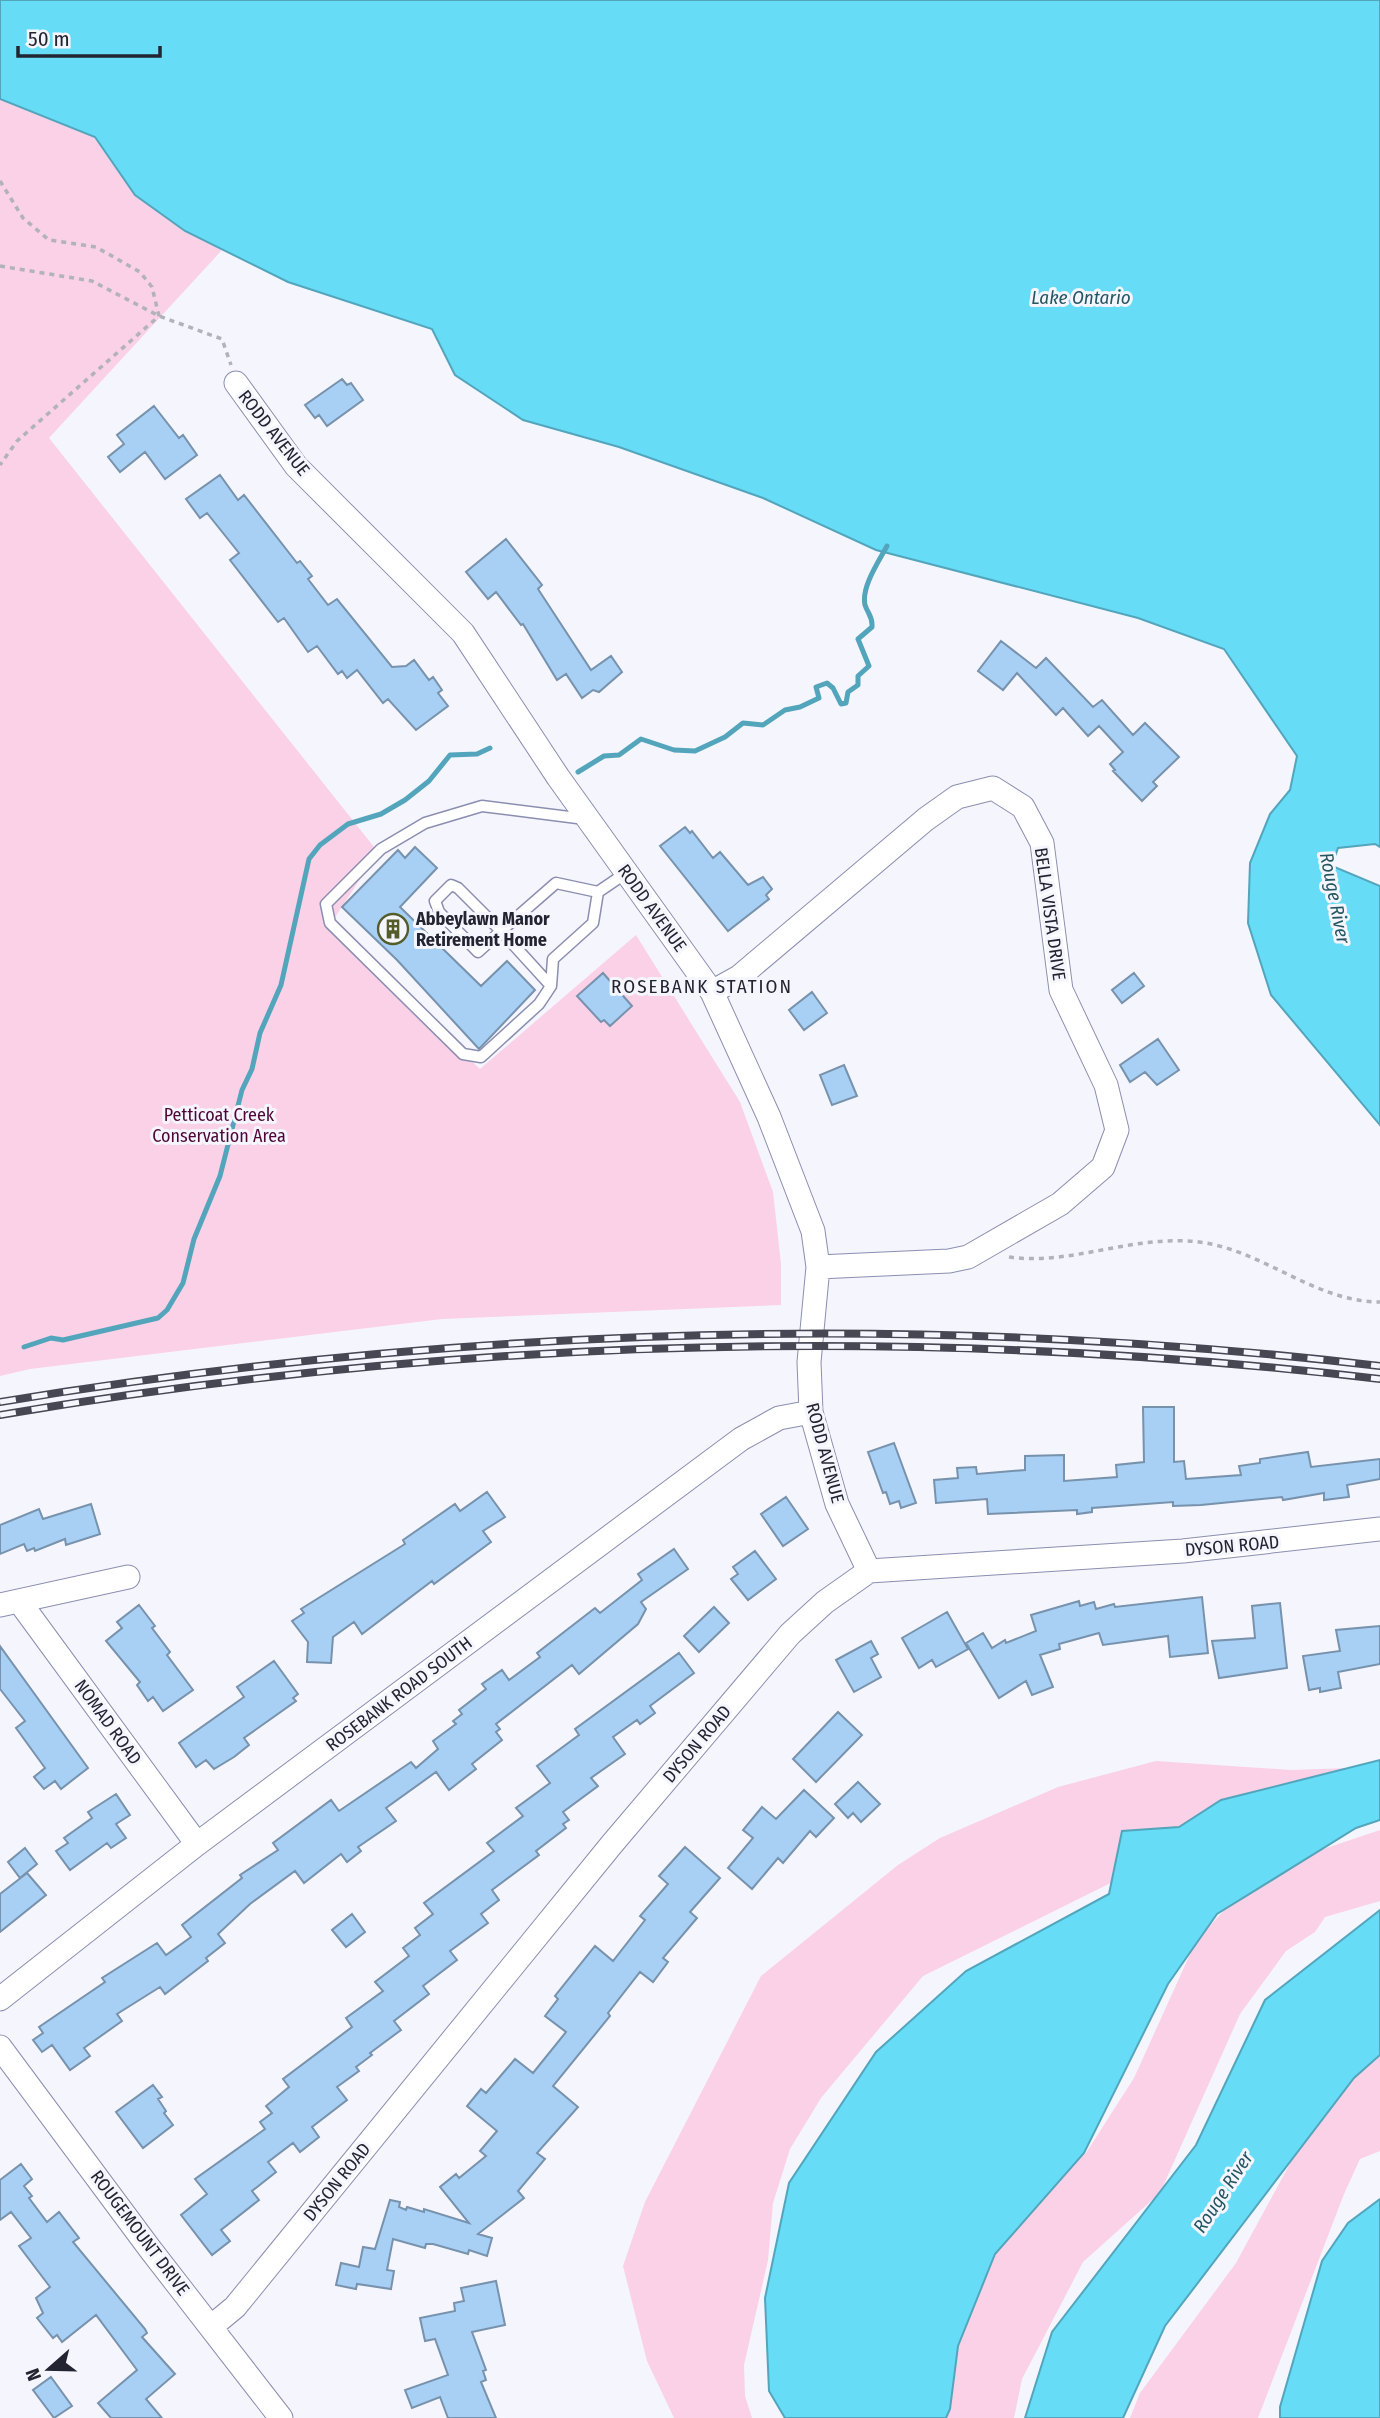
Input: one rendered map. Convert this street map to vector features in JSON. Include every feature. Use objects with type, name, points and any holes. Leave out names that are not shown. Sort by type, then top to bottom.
[{"type":"street","name":"RODD AVENUE","points":[[236,383],[296,466],[463,633],[588,819],[712,992],[774,1130],[813,1231],[818,1267],[809,1362],[811,1412],[837,1504],[869,1571]]},
{"type":"street","name":"BELLA VISTA DRIVE","points":[[712,992],[739,977],[926,819],[957,797],[993,788],[1023,807],[1042,843],[1061,989],[1106,1085],[1117,1130],[1103,1167],[1060,1204],[968,1257],[949,1261],[818,1267]]},
{"type":"street","name":"ROSEBANK ROAD SOUTH","points":[[0,1998],[197,1844],[741,1439],[779,1418],[811,1412]]},
{"type":"street","name":"DYSON ROAD","points":[[212,2326],[235,2307],[612,1844],[790,1634],[825,1602],[869,1571],[1183,1551],[1380,1529]]},
{"type":"street","points":[[10,1603],[128,1577]]},
{"type":"street","name":"NOMAD ROAD","points":[[10,1603],[197,1844]]},
{"type":"street","name":"ROUGEMOUNT DRIVE","points":[[0,2047],[150,2249],[281,2418]]},
{"type":"lane","points":[[588,819],[482,806],[425,823],[381,849],[326,904],[330,923],[463,1054],[481,1057],[539,1004],[551,986],[553,958],[593,923],[598,892]]},
{"type":"lane","points":[[551,986],[501,930],[458,888],[451,886],[435,901],[439,912],[478,952],[501,930],[555,883],[598,892],[626,873]]},
{"type":"path","points":[[0,181],[23,218],[49,240],[96,247],[140,272],[152,287],[159,316]]},
{"type":"path","points":[[0,266],[92,281],[159,316],[222,339],[236,383]]},
{"type":"path","points":[[0,465],[17,441],[159,316]]},
{"type":"path","points":[[1006,1257],[1035,1261],[1151,1241],[1200,1242],[1256,1259],[1311,1285],[1359,1302],[1380,1303]]},
{"type":"green space","name":"Petticoat Creek Conservation Area","points":[[0,99],[95,137],[135,195],[185,231],[222,250],[49,438],[378,852],[328,928],[480,1069],[636,935],[740,1102],[773,1192],[781,1264],[781,1305],[442,1319],[30,1369],[0,1376]]},
{"type":"green space","points":[[1156,1761],[1291,1770],[1380,1767],[1155,1861],[923,1976],[821,2098],[790,2149],[773,2203],[768,2260],[744,2365],[745,2396],[752,2418],[674,2418],[647,2361],[623,2266],[645,2202],[761,1976],[898,1865],[940,1838],[1058,1787]]},
{"type":"green space","points":[[1380,1830],[1380,1901],[1325,1917],[1315,1932],[1286,1951],[1240,2014],[1160,2193],[1083,2262],[1022,2379],[1014,2418],[927,2418],[1003,2220],[1086,2153],[1134,2078],[1196,1941],[1261,1870]]},
{"type":"green space","points":[[1380,2045],[1380,2151],[1360,2159],[1344,2194],[1258,2418],[1130,2418],[1140,2393],[1236,2263],[1305,2136]]},
{"type":"water","name":"Lake Ontario","points":[[0,0],[1380,0],[1380,847],[1375,844],[1338,848],[1332,866],[1380,886],[1380,1125],[1271,995],[1248,923],[1250,863],[1270,814],[1290,790],[1297,756],[1224,649],[1138,618],[876,550],[763,498],[619,447],[523,420],[455,375],[432,329],[288,282],[185,231],[135,195],[95,137],[0,99]]},
{"type":"water","points":[[1380,1760],[1380,1820],[1356,1828],[1217,1914],[1168,1984],[1084,2153],[995,2254],[958,2346],[950,2409],[946,2418],[785,2418],[769,2391],[765,2298],[789,2183],[876,2052],[966,1971],[1109,1894],[1122,1831],[1179,1827],[1221,1800]]},
{"type":"water","name":"Rouge River","points":[[1380,1910],[1380,2055],[1354,2078],[1165,2326],[1123,2418],[1025,2418],[1052,2332],[1196,2145],[1265,2000]]},
{"type":"water","points":[[1380,2199],[1380,2418],[1280,2418],[1280,2407],[1322,2261],[1348,2223]]},
{"type":"building","points":[[342,379],[347,385],[351,383],[363,400],[327,426],[319,415],[315,418],[305,405]]},
{"type":"building","points":[[154,406],[179,438],[183,435],[197,455],[165,479],[145,452],[120,472],[108,457],[124,444],[117,435]]},
{"type":"building","points":[[220,475],[238,500],[244,495],[297,563],[300,561],[312,576],[308,579],[328,605],[337,599],[392,667],[406,666],[414,660],[429,680],[433,677],[442,690],[438,693],[448,706],[416,730],[388,699],[383,703],[357,670],[347,678],[342,671],[338,674],[317,646],[308,652],[284,618],[278,622],[230,560],[239,553],[207,513],[200,518],[186,499]]},
{"type":"building","points":[[506,539],[542,585],[538,589],[591,670],[611,656],[622,672],[599,692],[593,690],[582,698],[566,674],[557,680],[523,624],[521,625],[496,592],[488,599],[466,572]]},
{"type":"building","points":[[1001,641],[1036,668],[1046,658],[1093,707],[1102,700],[1133,735],[1145,723],[1179,757],[1153,782],[1157,786],[1142,801],[1113,771],[1115,770],[1110,764],[1123,752],[1099,726],[1088,736],[1063,708],[1056,715],[1017,673],[1003,690],[978,671]]},
{"type":"building","points":[[685,827],[690,833],[692,831],[713,858],[720,852],[748,885],[763,877],[772,889],[766,895],[769,899],[728,931],[660,846]]},
{"type":"building","name":"Abbeylawn Manor Retirement Home","points":[[415,847],[437,868],[400,907],[481,986],[507,961],[535,990],[479,1049],[397,960],[342,907],[398,850],[405,858]]},
{"type":"building","points":[[603,973],[632,1006],[610,1026],[604,1020],[601,1022],[577,996]]},
{"type":"building","points":[[1134,973],[1144,986],[1122,1003],[1112,990]]},
{"type":"building","points":[[812,992],[827,1013],[804,1030],[789,1010]]},
{"type":"building","points":[[1158,1039],[1179,1070],[1157,1085],[1145,1072],[1130,1082],[1120,1065]]},
{"type":"building","points":[[844,1065],[857,1096],[832,1105],[820,1075]]},
{"type":"building","points":[[1143,1407],[1174,1407],[1174,1462],[1184,1461],[1186,1479],[1241,1475],[1239,1466],[1260,1463],[1260,1459],[1308,1452],[1311,1467],[1380,1459],[1380,1479],[1347,1485],[1349,1497],[1324,1500],[1324,1493],[1283,1500],[1282,1497],[1201,1505],[1173,1506],[1173,1502],[1092,1508],[1092,1512],[1077,1514],[1077,1510],[988,1514],[987,1499],[936,1503],[934,1480],[958,1478],[957,1468],[976,1467],[977,1474],[1025,1470],[1025,1456],[1064,1455],[1064,1481],[1117,1477],[1116,1465],[1144,1462]]},
{"type":"building","points":[[894,1443],[916,1503],[901,1508],[899,1501],[890,1504],[886,1492],[883,1493],[868,1452]]},
{"type":"building","points":[[487,1492],[505,1517],[483,1531],[491,1542],[434,1584],[432,1581],[362,1634],[354,1622],[333,1637],[331,1663],[307,1662],[308,1642],[292,1621],[304,1613],[301,1609],[405,1544],[403,1540],[455,1504],[460,1511]]},
{"type":"building","points":[[786,1497],[808,1529],[783,1546],[761,1514]]},
{"type":"building","points":[[91,1504],[100,1534],[66,1545],[65,1539],[35,1551],[34,1548],[27,1551],[24,1544],[0,1554],[0,1525],[39,1509],[43,1519]]},
{"type":"building","points":[[674,1549],[688,1569],[641,1602],[646,1609],[638,1624],[579,1674],[572,1665],[496,1724],[500,1729],[496,1732],[502,1740],[472,1764],[476,1769],[449,1790],[436,1772],[386,1808],[396,1821],[358,1847],[361,1851],[347,1862],[341,1854],[304,1883],[295,1871],[250,1904],[218,1934],[225,1943],[206,1958],[208,1961],[165,1994],[160,1987],[117,2014],[122,2021],[84,2048],[90,2056],[70,2070],[52,2045],[42,2052],[33,2040],[43,2033],[39,2027],[105,1982],[102,1978],[157,1943],[166,1955],[191,1937],[182,1925],[242,1878],[240,1875],[278,1850],[273,1843],[331,1800],[339,1811],[411,1762],[416,1768],[438,1749],[433,1741],[456,1724],[453,1721],[462,1714],[459,1710],[486,1689],[482,1684],[502,1670],[509,1680],[540,1657],[537,1653],[595,1608],[600,1613],[642,1580],[638,1574]]},
{"type":"building","points":[[755,1551],[776,1579],[748,1600],[731,1579],[738,1574],[733,1567]]},
{"type":"building","points":[[1202,1597],[1208,1653],[1170,1657],[1168,1636],[1103,1645],[1099,1633],[1059,1644],[1060,1649],[1040,1655],[1053,1687],[1032,1695],[1026,1681],[999,1698],[966,1643],[983,1633],[992,1648],[1005,1640],[1006,1643],[1036,1631],[1031,1615],[1079,1601],[1080,1606],[1094,1602],[1096,1609],[1114,1604],[1115,1607]]},
{"type":"building","points":[[1280,1603],[1287,1668],[1219,1678],[1212,1641],[1255,1638],[1252,1606]]},
{"type":"building","points":[[139,1605],[170,1652],[167,1655],[193,1690],[163,1711],[153,1697],[148,1701],[137,1685],[140,1682],[106,1641],[122,1628],[117,1622]]},
{"type":"building","points":[[714,1607],[729,1623],[699,1652],[684,1636]]},
{"type":"building","points":[[947,1612],[968,1649],[936,1667],[932,1660],[919,1668],[902,1638]]},
{"type":"building","points":[[1380,1626],[1380,1664],[1338,1672],[1341,1688],[1320,1692],[1320,1688],[1309,1690],[1303,1656],[1340,1651],[1336,1630]]},
{"type":"building","points":[[871,1641],[878,1654],[871,1658],[881,1677],[854,1692],[836,1660]]},
{"type":"building","points":[[0,1646],[88,1768],[61,1789],[55,1781],[44,1789],[34,1777],[45,1768],[16,1728],[25,1721],[0,1689]]},
{"type":"building","points":[[679,1653],[694,1673],[650,1706],[655,1713],[640,1724],[637,1720],[613,1737],[625,1754],[591,1778],[598,1786],[563,1812],[569,1820],[563,1824],[566,1828],[536,1851],[539,1855],[492,1890],[499,1900],[481,1914],[488,1923],[450,1951],[457,1960],[423,1986],[429,1994],[394,2021],[401,2030],[370,2053],[372,2055],[356,2067],[359,2071],[337,2087],[347,2100],[312,2127],[319,2137],[300,2152],[293,2143],[268,2162],[276,2172],[252,2191],[259,2200],[221,2230],[230,2241],[212,2255],[181,2215],[207,2194],[195,2179],[265,2129],[260,2122],[272,2113],[266,2106],[289,2087],[283,2079],[352,2027],[346,2018],[383,1991],[375,1982],[409,1956],[403,1948],[420,1935],[415,1928],[433,1914],[424,1903],[494,1851],[487,1843],[523,1816],[516,1808],[550,1783],[537,1766],[579,1735],[575,1729]]},
{"type":"building","points":[[274,1661],[298,1694],[293,1698],[296,1701],[244,1738],[249,1745],[234,1757],[214,1769],[206,1760],[196,1767],[179,1743],[244,1697],[237,1687]]},
{"type":"building","points":[[838,1712],[862,1735],[816,1782],[793,1759]]},
{"type":"building","points":[[858,1782],[880,1804],[861,1822],[853,1813],[848,1818],[835,1804]]},
{"type":"building","points":[[804,1790],[834,1818],[816,1837],[810,1831],[783,1863],[778,1858],[752,1889],[728,1868],[753,1838],[743,1830],[762,1807],[776,1819]]},
{"type":"building","points":[[116,1794],[130,1815],[116,1824],[126,1838],[111,1848],[107,1843],[70,1870],[56,1851],[68,1843],[64,1838],[92,1818],[88,1812]]},
{"type":"building","points":[[685,1847],[720,1878],[690,1912],[697,1918],[663,1958],[668,1962],[653,1982],[640,1972],[608,2013],[610,2016],[553,2086],[578,2107],[537,2153],[545,2159],[518,2191],[524,2198],[478,2234],[492,2238],[487,2256],[469,2250],[468,2254],[433,2244],[426,2244],[425,2248],[393,2239],[387,2270],[394,2271],[391,2289],[357,2284],[356,2289],[336,2285],[341,2263],[359,2267],[363,2247],[375,2249],[390,2200],[400,2202],[399,2207],[406,2210],[407,2207],[424,2212],[424,2209],[469,2223],[440,2187],[456,2174],[459,2178],[486,2156],[480,2151],[497,2131],[467,2106],[481,2089],[486,2093],[515,2059],[533,2073],[566,2032],[545,2016],[558,1999],[555,1996],[595,1946],[613,1961],[645,1920],[640,1916],[668,1884],[659,1876]]},
{"type":"building","points":[[25,1848],[37,1864],[20,1878],[8,1862]]},
{"type":"building","points":[[27,1873],[46,1895],[0,1932],[0,1894]]},
{"type":"building","points":[[352,1914],[365,1932],[346,1947],[332,1930]]},
{"type":"building","points":[[153,2085],[162,2097],[158,2099],[166,2111],[164,2113],[173,2125],[143,2148],[116,2112]]},
{"type":"building","points":[[21,2164],[32,2179],[24,2186],[32,2196],[29,2198],[47,2222],[59,2212],[79,2238],[73,2242],[145,2329],[147,2333],[142,2337],[175,2374],[146,2399],[162,2418],[111,2418],[98,2403],[137,2370],[96,2315],[62,2342],[57,2335],[53,2338],[37,2318],[43,2313],[36,2298],[50,2287],[19,2246],[31,2238],[11,2212],[0,2220],[0,2180]]},
{"type":"building","points":[[496,2281],[505,2325],[472,2332],[486,2370],[483,2371],[486,2380],[481,2382],[496,2418],[448,2418],[440,2397],[412,2408],[405,2390],[448,2375],[435,2339],[425,2341],[420,2318],[455,2311],[454,2303],[464,2301],[461,2288]]},
{"type":"building","points":[[51,2377],[72,2406],[54,2418],[33,2390]]},
{"type":"waterway","points":[[578,772],[604,756],[619,755],[641,739],[674,750],[695,751],[725,737],[743,723],[763,725],[785,710],[800,707],[819,698],[816,687],[827,683],[833,688],[841,704],[846,703],[848,692],[858,685],[858,676],[869,666],[858,639],[872,627],[864,598],[871,574],[887,546]]},
{"type":"waterway","points":[[24,1347],[51,1338],[63,1340],[158,1318],[167,1310],[183,1283],[194,1239],[220,1176],[260,1033],[281,985],[309,859],[320,845],[348,824],[381,814],[405,800],[429,781],[450,755],[477,754],[490,748]]},
{"type":"railway","points":[[0,1402],[172,1377],[344,1357],[516,1343],[689,1336],[862,1334],[1035,1338],[1207,1349],[1380,1366]]},
{"type":"railway","points":[[0,1415],[172,1389],[344,1369],[516,1356],[689,1348],[862,1346],[1035,1351],[1207,1362],[1380,1379]]},
{"type":"place","name":"Abbeylawn Manor Retirement Home","points":[[393,929]]},
{"type":"district","name":"ROSEBANK STATION","points":[[702,986]]}]
